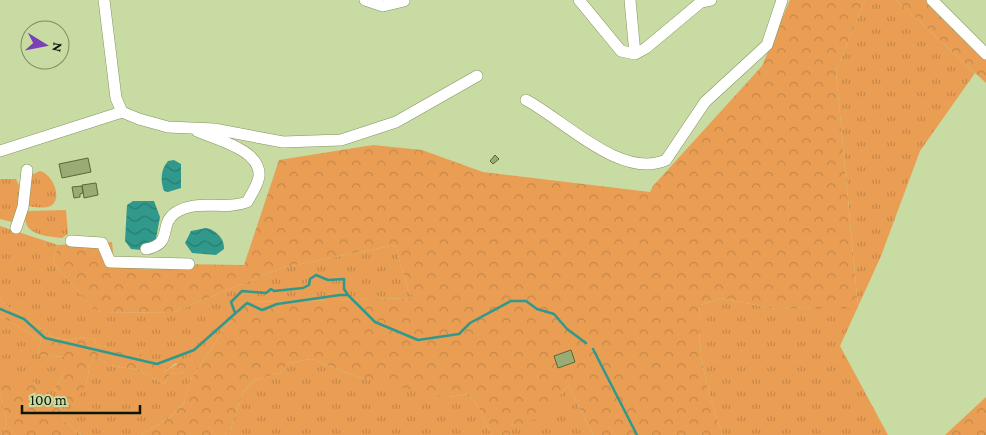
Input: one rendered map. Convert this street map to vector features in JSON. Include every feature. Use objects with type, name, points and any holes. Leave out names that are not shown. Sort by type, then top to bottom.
[{"type":"street","points":[[104,0],[116,98],[122,112]]},
{"type":"street","points":[[365,0],[380,3],[404,1]]},
{"type":"street","points":[[579,0],[621,51],[635,54],[646,48],[704,1]]},
{"type":"street","points":[[630,0],[635,54]]},
{"type":"street","points":[[526,100],[622,160],[648,165],[657,164],[666,160],[705,102],[768,45],[782,0]]},
{"type":"street","points":[[932,0],[986,54]]},
{"type":"street","points":[[0,151],[122,112],[138,119],[168,127],[214,129],[283,142],[341,140],[396,122],[477,76]]},
{"type":"street","points":[[146,249],[156,247],[164,239],[167,223],[174,214],[193,204],[236,206],[247,202],[256,186],[259,176],[257,163],[249,154],[194,129]]},
{"type":"street","points":[[16,228],[23,207],[27,170]]},
{"type":"street","points":[[71,241],[102,243],[110,262],[189,264]]},
{"type":"green space","points":[[790,0],[865,0],[836,71],[858,308],[775,309],[721,298],[700,305],[699,338],[701,355],[712,404],[723,435],[593,435],[568,385],[549,409],[536,419],[507,425],[511,435],[492,435],[477,405],[469,394],[448,397],[402,388],[361,378],[311,359],[289,363],[280,373],[255,380],[243,392],[230,431],[225,435],[141,435],[169,418],[184,403],[190,381],[242,302],[416,298],[409,293],[395,245],[281,268],[174,312],[102,313],[91,306],[53,262],[58,245],[112,242],[114,263],[244,265],[279,160],[373,145],[422,150],[483,172],[650,192],[653,186],[762,66]]},
{"type":"green space","points":[[865,0],[896,0],[975,73],[920,151],[881,256],[858,307],[836,71]]},
{"type":"green space","points":[[896,0],[927,0],[986,59],[986,83]]},
{"type":"green space","points":[[40,171],[52,180],[56,191],[55,201],[50,206],[32,207],[29,206],[29,176]]},
{"type":"green space","points":[[0,179],[16,179],[22,192],[16,219],[12,222],[0,219]]},
{"type":"green space","points":[[66,210],[68,234],[62,238],[41,235],[35,232],[30,229],[25,219],[26,211]]},
{"type":"green space","points":[[0,226],[58,245],[53,262],[91,306],[102,313],[174,312],[281,268],[395,245],[409,293],[417,298],[242,302],[190,381],[184,403],[169,418],[141,435],[81,435],[64,421],[60,407],[46,399],[31,379],[0,379],[0,316],[41,340],[37,355],[65,357],[65,371],[54,389],[68,403],[86,385],[90,364],[95,356],[110,365],[139,370],[164,384],[170,374],[187,372],[176,363],[164,372],[133,352],[96,345],[95,340],[83,337],[69,340],[55,338],[8,307],[0,299]]},
{"type":"green space","points":[[721,298],[775,309],[858,307],[840,346],[888,435],[723,435],[712,404],[701,355],[699,338],[700,305]]},
{"type":"green space","points":[[0,299],[8,307],[55,338],[69,340],[83,337],[95,340],[96,345],[133,352],[151,359],[164,372],[189,356],[197,360],[187,372],[170,374],[164,384],[139,370],[110,365],[95,356],[90,364],[86,385],[75,403],[68,403],[54,389],[65,371],[65,357],[37,355],[41,340],[0,316]]},
{"type":"green space","points":[[311,359],[361,378],[448,397],[469,394],[477,405],[492,435],[225,435],[230,431],[243,392],[255,380],[280,373],[289,363]]},
{"type":"green space","points":[[0,379],[31,379],[46,399],[60,407],[64,421],[81,435],[1,435],[7,423],[0,394]]},
{"type":"green space","points":[[568,385],[593,435],[511,435],[506,425],[525,422],[542,413]]},
{"type":"green space","points":[[0,394],[7,423],[1,435],[0,435]]},
{"type":"green space","points":[[986,397],[986,435],[945,435]]},
{"type":"water","points":[[174,160],[181,164],[181,188],[168,192],[164,191],[162,183],[163,171],[168,161]]},
{"type":"water","points":[[133,201],[154,201],[160,217],[155,244],[141,250],[131,249],[125,241],[127,205]]},
{"type":"water","points":[[206,228],[216,233],[223,242],[224,249],[216,255],[192,253],[185,243],[191,231]]},
{"type":"building","points":[[495,155],[499,159],[493,164],[490,161]]},
{"type":"building","points":[[88,158],[91,172],[62,178],[59,164]]},
{"type":"building","points":[[96,183],[98,195],[84,198],[82,185]]},
{"type":"building","points":[[82,186],[83,193],[80,194],[80,197],[74,198],[72,187]]},
{"type":"building","points":[[571,350],[575,362],[558,368],[554,356]]},
{"type":"waterway","points":[[235,313],[231,302],[242,291],[266,293],[271,289],[274,291],[303,288],[309,285],[310,279],[316,275],[328,280],[344,279],[344,289],[348,295]]},
{"type":"waterway","points":[[0,309],[24,319],[45,338],[157,364],[194,350],[247,303],[262,310],[277,304],[340,295],[348,295],[375,322],[418,340],[459,334],[470,323],[511,301],[526,301],[537,309],[554,314],[567,329],[586,343]]},
{"type":"waterway","points":[[593,349],[637,435]]}]
